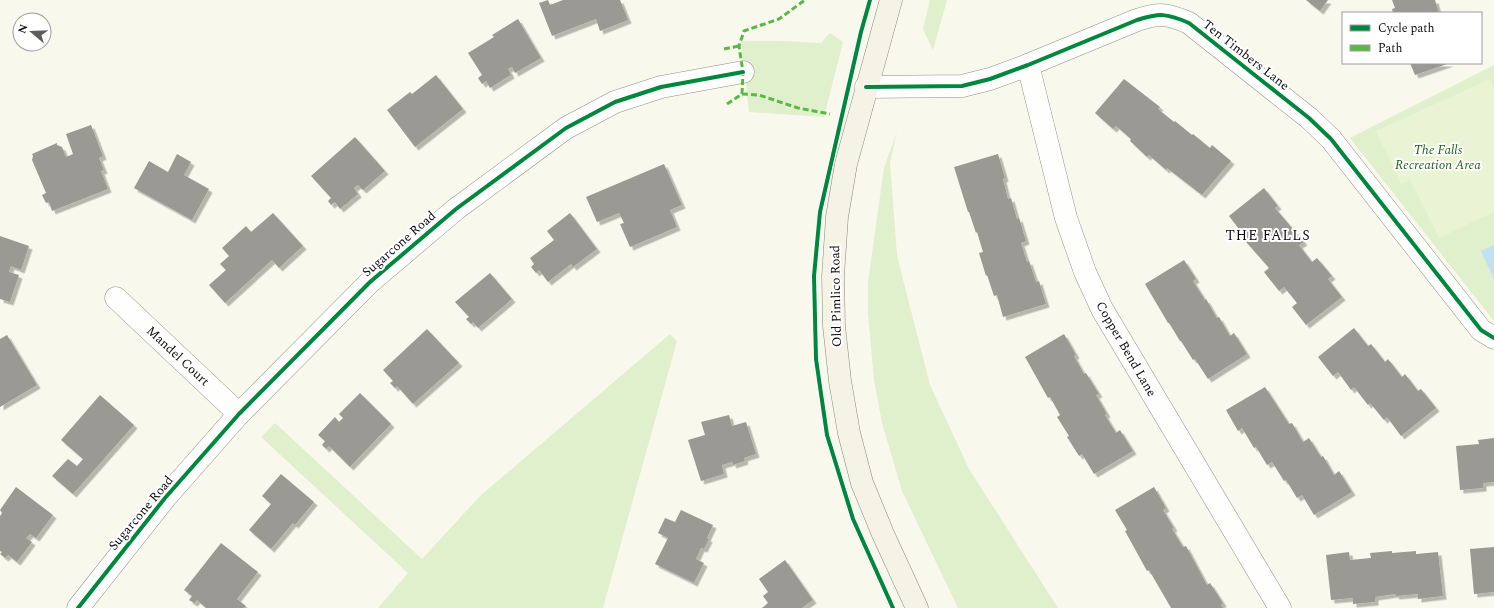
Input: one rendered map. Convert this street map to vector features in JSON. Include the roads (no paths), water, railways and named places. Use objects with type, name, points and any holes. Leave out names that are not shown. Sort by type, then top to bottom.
[{"type":"street","name":"Old Pimlico Road","points":[[891,0],[846,164],[837,217],[833,276],[834,326],[840,381],[849,433],[862,483],[883,534],[917,608]]},
{"type":"street","name":"Ten Timbers Lane","points":[[866,87],[962,86],[990,79],[1028,65],[1137,20],[1156,14],[1172,16],[1188,23],[1309,118],[1331,139],[1481,330],[1494,338]]},
{"type":"street","name":"Copper Bend Lane","points":[[1028,65],[1066,218],[1084,272],[1102,309],[1280,608]]},
{"type":"street","name":"Sugarcone Road","points":[[78,608],[165,498],[239,414],[370,282],[456,208],[566,128],[615,102],[661,87],[743,72]]},
{"type":"street","name":"Mandel Court","points":[[116,298],[239,414]]},
{"type":"water","points":[[1494,245],[1494,279],[1481,251]]},
{"type":"district","name":"THE FALLS","points":[[1268,235]]},
{"type":"park label","name":"The Falls Recreation Area","points":[[1438,158]]}]
